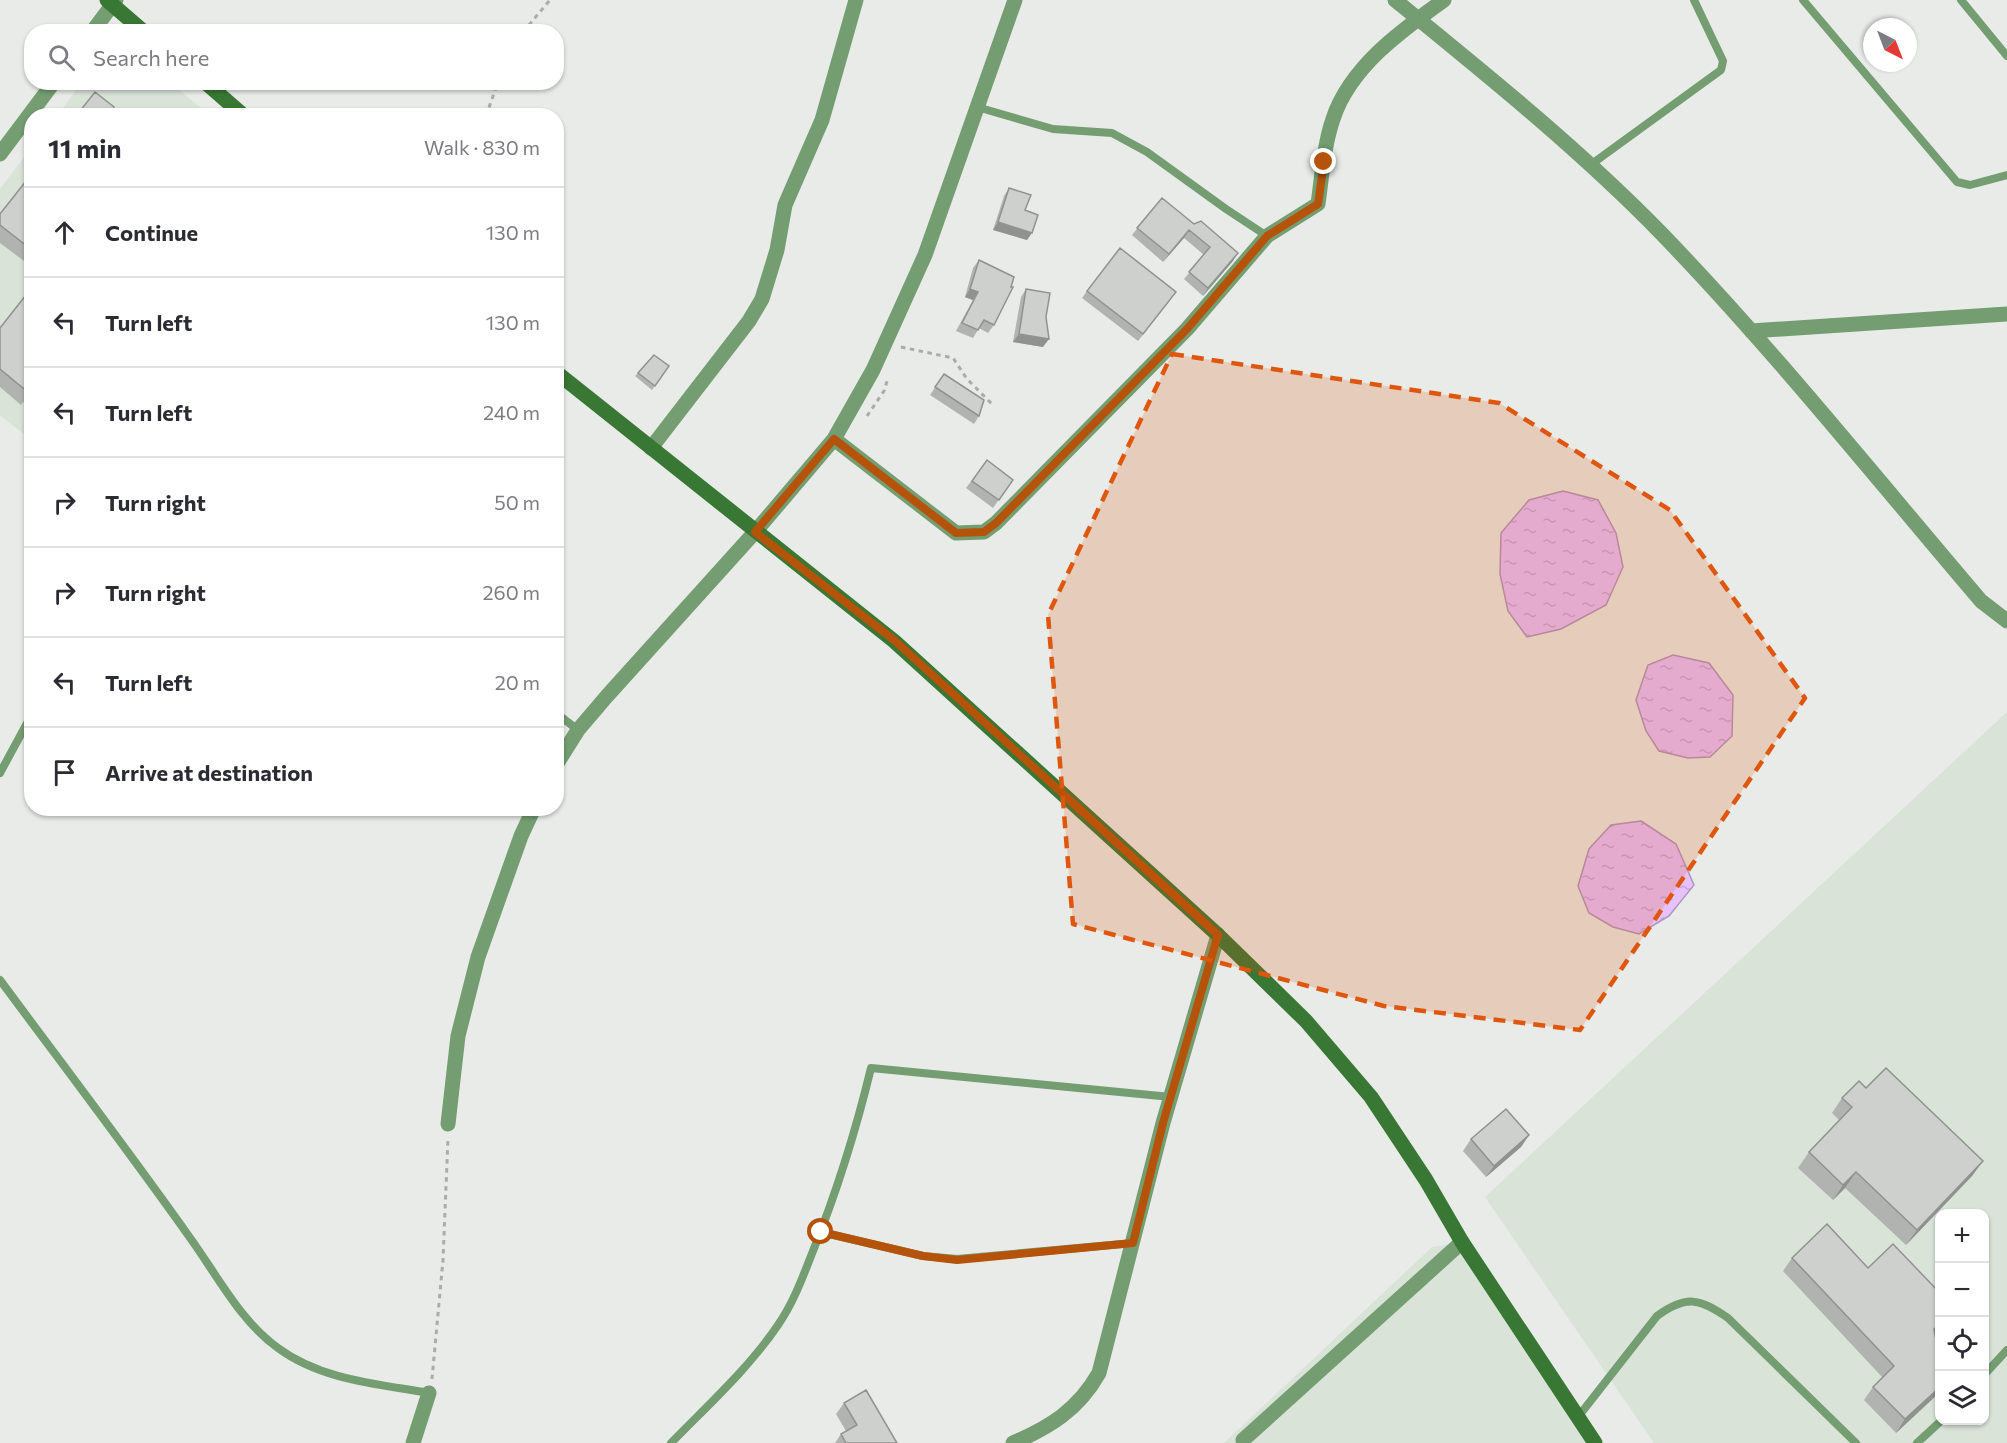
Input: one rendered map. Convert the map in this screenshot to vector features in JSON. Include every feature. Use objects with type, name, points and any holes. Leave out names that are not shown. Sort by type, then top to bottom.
[{"type":"main road","points":[[112,2],[135,24]]},
{"type":"main road","points":[[214,90],[235,108]]},
{"type":"main road","points":[[564,378],[894,640],[1218,935],[1306,1021],[1364,1088],[1426,1180],[1462,1242],[1595,1443]]},
{"type":"street","points":[[651,448],[749,321],[762,299],[777,250],[785,205],[822,120],[856,0]]},
{"type":"street","points":[[564,752],[578,730],[755,532],[834,439],[873,370],[925,255],[1015,0]]},
{"type":"street","points":[[1395,0],[1589,166],[1659,231],[1751,331],[1981,602],[2007,621]]},
{"type":"street","points":[[834,439],[956,533],[984,532],[996,523],[1187,329],[1267,236],[1318,204],[1333,120],[1342,99],[1358,73],[1418,18],[1444,0]]},
{"type":"street","points":[[97,24],[112,2]]},
{"type":"street","points":[[34,108],[48,90]]},
{"type":"street","points":[[0,154],[24,122]]},
{"type":"street","points":[[1751,331],[2007,314]]},
{"type":"street","points":[[448,1124],[458,1036],[478,957],[530,816]]},
{"type":"street","points":[[1012,1443],[1048,1427],[1075,1407],[1090,1389],[1099,1373],[1171,1097],[1218,935]]},
{"type":"street","points":[[1244,1440],[1462,1242]]},
{"type":"street","points":[[413,1443],[429,1393]]},
{"type":"lane","points":[[1589,166],[1721,70],[1723,61],[1694,0]]},
{"type":"lane","points":[[1803,0],[1957,182],[1970,185],[2007,175]]},
{"type":"lane","points":[[1961,0],[2007,56]]},
{"type":"lane","points":[[977,107],[1053,129],[1112,133],[1147,152],[1267,236]]},
{"type":"lane","points":[[564,719],[578,730]]},
{"type":"lane","points":[[0,773],[24,729]]},
{"type":"lane","points":[[0,980],[189,1236],[241,1312],[278,1348],[314,1369],[339,1377],[429,1393]]},
{"type":"lane","points":[[671,1443],[729,1383],[778,1325],[796,1295],[821,1232],[857,1125],[871,1068],[1171,1097]]},
{"type":"lane","points":[[821,1232],[923,1256],[957,1260],[1133,1243]]},
{"type":"lane","points":[[1578,1417],[1657,1316],[1673,1304],[1691,1300],[1710,1306],[1728,1318],[1856,1443]]},
{"type":"lane","points":[[1988,1371],[2007,1350]]},
{"type":"lane","points":[[1917,1443],[1937,1425]]},
{"type":"path","points":[[530,24],[550,0]]},
{"type":"path","points":[[489,108],[495,90]]},
{"type":"path","points":[[898,346],[953,358],[967,380],[993,405]]},
{"type":"path","points":[[866,417],[884,391],[891,369]]},
{"type":"path","points":[[429,1393],[436,1368],[444,1260],[448,1124]]},
{"type":"highlighted area","points":[[1172,354],[1499,403],[1670,510],[1805,698],[1580,1030],[1384,1006],[1073,924],[1048,615]]},
{"type":"shaded area","points":[[76,90],[179,90],[201,108],[63,108]]},
{"type":"shaded area","points":[[24,157],[24,434],[0,415],[0,189]]},
{"type":"shaded area","points":[[2007,712],[2007,1443],[1654,1443],[1485,1197]]},
{"type":"shaded area","points":[[1462,1242],[1595,1443],[1224,1443],[1432,1247]]},
{"type":"water","points":[[1563,491],[1598,500],[1616,533],[1623,567],[1606,605],[1561,629],[1527,637],[1508,611],[1500,574],[1501,533],[1529,500]]},
{"type":"water","points":[[1673,655],[1709,663],[1733,695],[1732,736],[1710,757],[1688,758],[1659,751],[1646,731],[1636,700],[1648,665]]},
{"type":"water","points":[[1641,821],[1676,844],[1694,885],[1669,916],[1639,934],[1613,927],[1589,913],[1578,886],[1589,849],[1611,825]]},
{"type":"building","points":[[95,92],[114,107],[114,108],[82,108]]},
{"type":"building","points":[[24,184],[24,244],[0,225],[0,214]]},
{"type":"building","points":[[1009,188],[1031,195],[1025,210],[1038,215],[1032,233],[998,222]]},
{"type":"building","points":[[1162,198],[1194,224],[1201,221],[1238,253],[1208,288],[1189,272],[1210,247],[1189,230],[1169,254],[1137,228]]},
{"type":"building","points":[[1120,248],[1176,292],[1143,334],[1087,291]]},
{"type":"building","points":[[979,260],[1014,277],[1011,287],[1013,287],[994,325],[984,320],[978,330],[962,323],[978,292],[970,289]]},
{"type":"building","points":[[1026,289],[1050,293],[1046,317],[1049,339],[1019,334]]},
{"type":"building","points":[[24,298],[24,389],[0,369],[0,328]]},
{"type":"building","points":[[654,355],[669,366],[655,386],[638,373]]},
{"type":"building","points":[[944,374],[984,400],[979,416],[935,387]]},
{"type":"building","points":[[987,460],[1013,480],[999,500],[972,481]]},
{"type":"building","points":[[1886,1068],[1983,1161],[1917,1230],[1856,1172],[1843,1185],[1809,1152],[1852,1107],[1842,1098],[1859,1081],[1866,1088]]},
{"type":"building","points":[[1506,1109],[1529,1135],[1494,1166],[1471,1139]]},
{"type":"building","points":[[1827,1224],[1868,1268],[1893,1244],[1935,1288],[1935,1392],[1905,1419],[1873,1387],[1894,1366],[1792,1258]]},
{"type":"building","points":[[866,1390],[897,1443],[846,1443],[841,1434],[857,1425],[844,1403]]},
{"type":"route","points":[[821,1232],[923,1256],[957,1260],[1133,1243],[1163,1123],[1218,935],[894,640],[755,532],[834,439],[956,533],[984,532],[996,523],[1187,329],[1267,236],[1318,204],[1324,162]]}]
